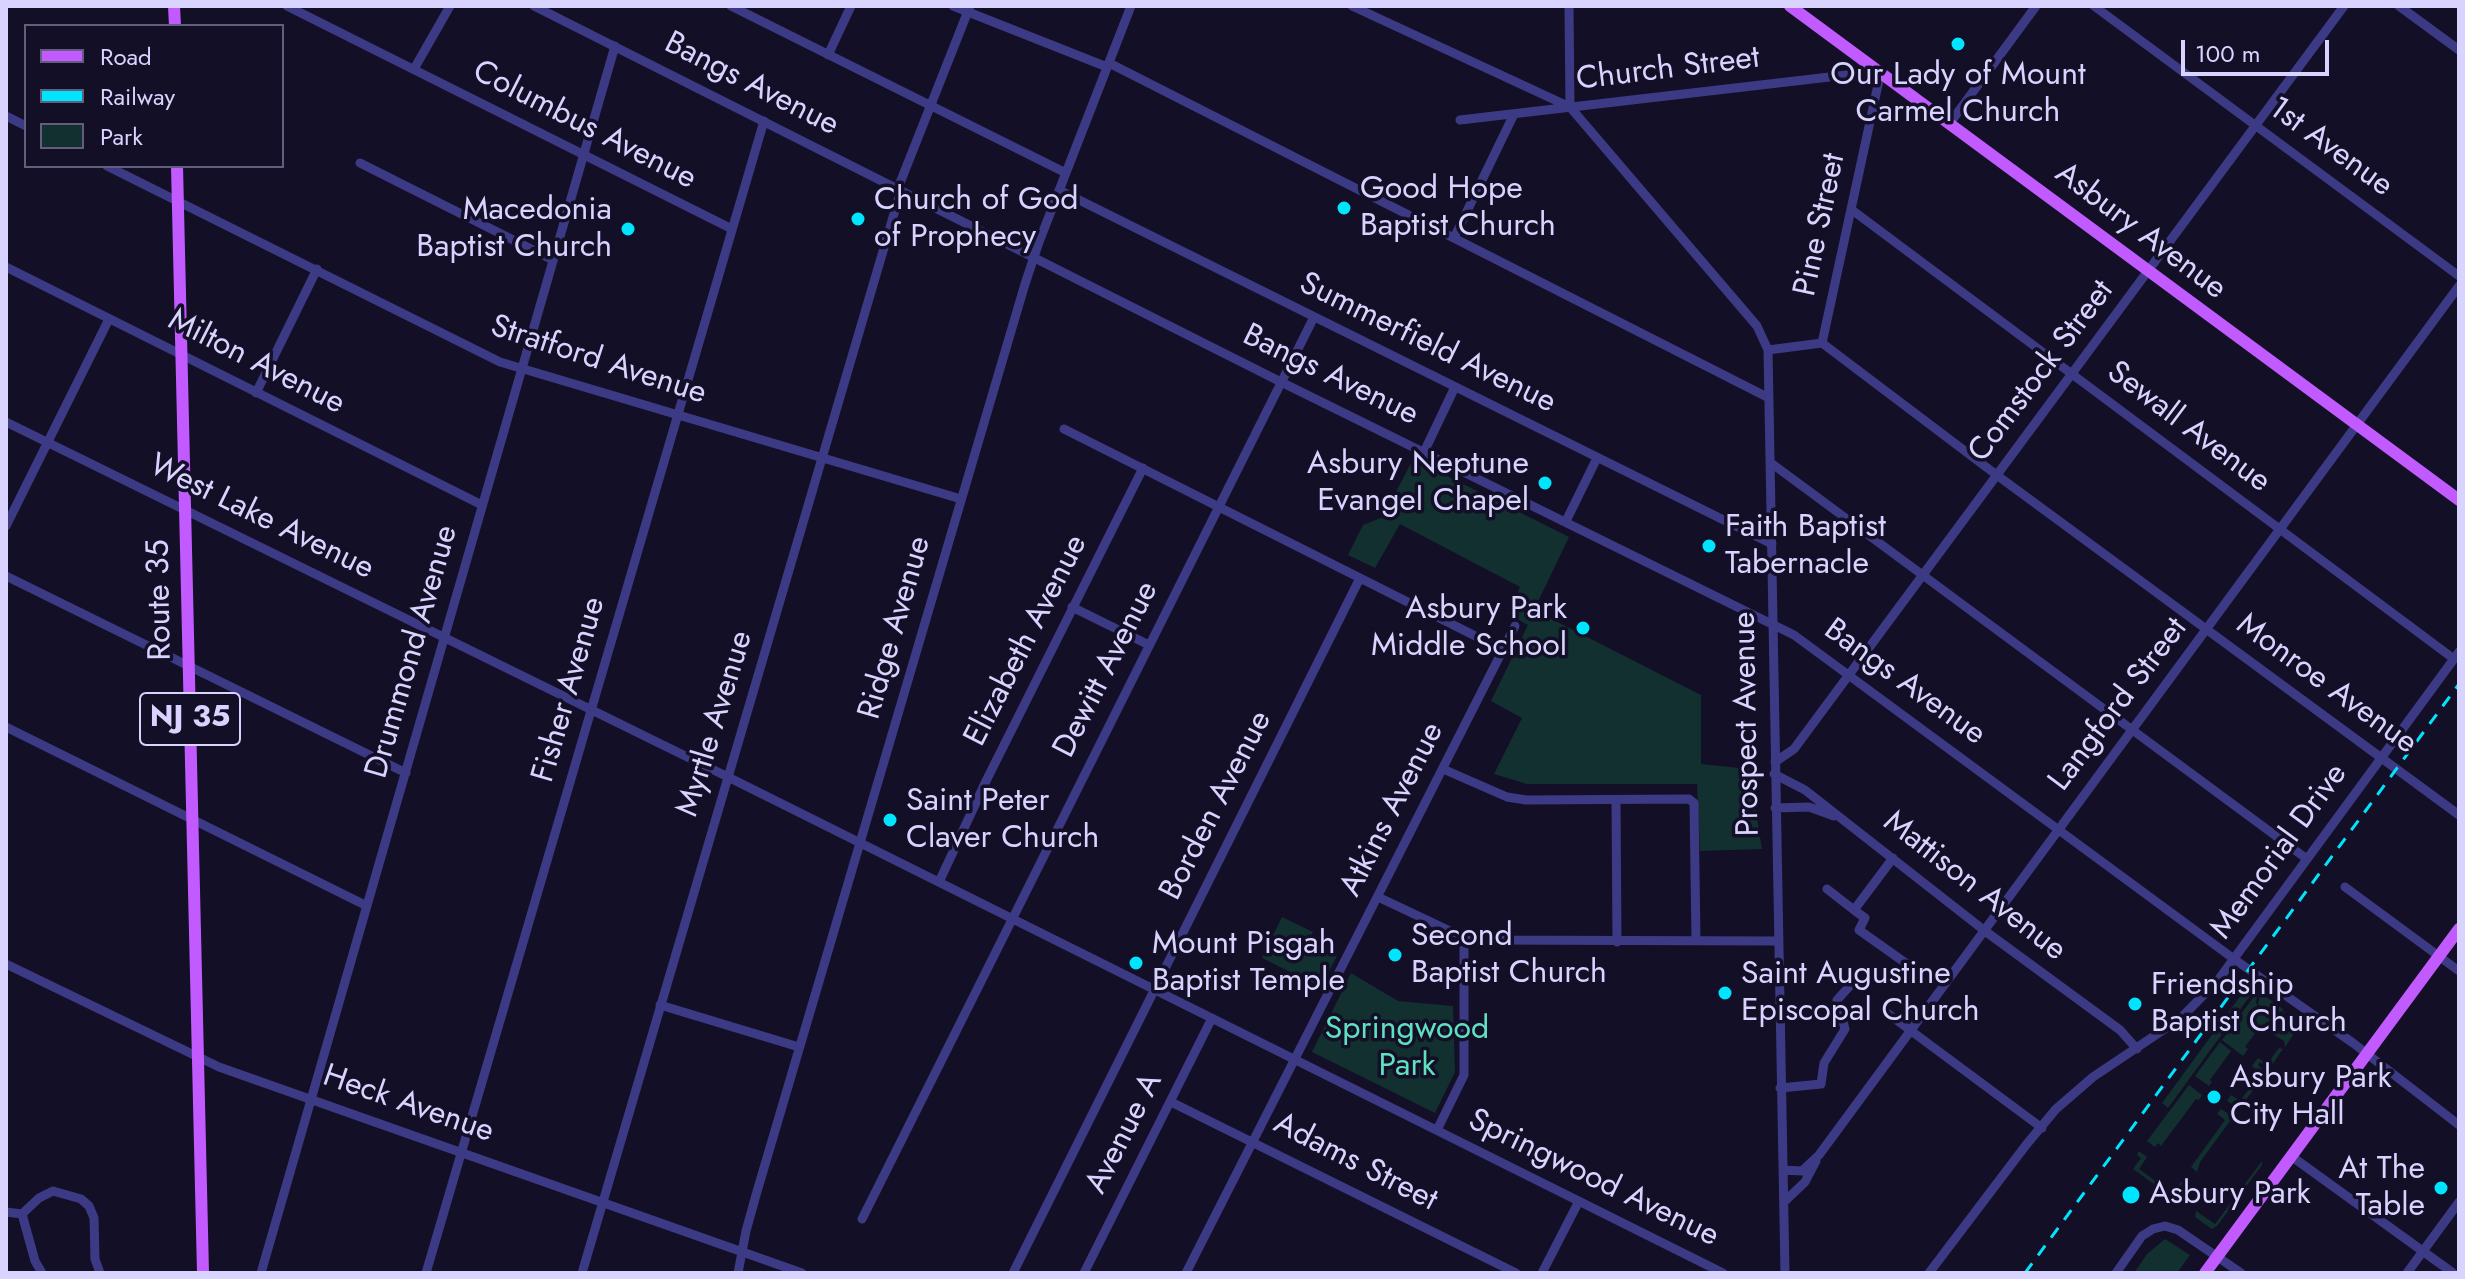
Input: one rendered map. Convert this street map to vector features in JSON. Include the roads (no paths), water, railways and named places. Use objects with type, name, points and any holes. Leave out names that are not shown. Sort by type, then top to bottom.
[{"type":"main road","name":"Asbury Avenue","points":[[1791,6],[2459,500]]},
{"type":"main road","name":"Route 35","points":[[177,168],[203,1273]]},
{"type":"main road","points":[[2205,1273],[2459,929]]},
{"type":"street","name":"Columbus Avenue","points":[[287,6],[732,229]]},
{"type":"street","points":[[414,69],[450,6]]},
{"type":"street","name":"Bangs Avenue","points":[[534,6],[549,9],[615,46],[1281,382],[1803,640],[2234,959],[2282,991],[2459,1125]]},
{"type":"street","points":[[731,6],[1066,173]]},
{"type":"street","points":[[828,55],[851,6]]},
{"type":"street","points":[[953,6],[969,9],[1108,65],[1769,398]]},
{"type":"street","name":"Ridge Avenue","points":[[738,1273],[746,1231],[799,1047],[1033,257],[1131,6]]},
{"type":"street","points":[[1352,6],[1373,10],[1570,107],[1569,6]]},
{"type":"street","points":[[1950,123],[2036,6]]},
{"type":"street","name":"1st Avenue","points":[[2094,6],[2459,276]]},
{"type":"street","name":"Comstock Street","points":[[1775,762],[1794,749],[1850,675],[2344,6]]},
{"type":"street","points":[[2399,6],[2459,50]]},
{"type":"street","name":"Myrtle Avenue","points":[[582,1273],[900,189],[969,9]]},
{"type":"street","name":"Drummond Avenue","points":[[261,1273],[615,46]]},
{"type":"street","name":"Church Street","points":[[1460,120],[1881,71]]},
{"type":"street","name":"Pine Street","points":[[1822,343],[1881,71]]},
{"type":"street","name":"Prospect Avenue","points":[[1570,107],[1757,326],[1768,350],[1785,1273]]},
{"type":"street","points":[[1454,238],[1514,114]]},
{"type":"street","points":[[6,116],[24,125]]},
{"type":"street","name":"Fisher Avenue","points":[[426,1273],[764,121]]},
{"type":"street","points":[[360,163],[553,260]]},
{"type":"street","name":"Stratford Avenue","points":[[111,168],[500,362],[961,499]]},
{"type":"street","name":"Summerfield Avenue","points":[[1059,190],[1772,544]]},
{"type":"street","name":"Sewall Avenue","points":[[1852,210],[2281,530],[2456,655]]},
{"type":"street","name":"Milton Avenue","points":[[6,267],[482,505]]},
{"type":"street","points":[[256,393],[317,269]]},
{"type":"street","name":"Langford Street","points":[[1784,1202],[1805,1182],[1819,1155],[2459,286]]},
{"type":"street","name":"Dewitt Avenue","points":[[862,1219],[1314,317]]},
{"type":"street","points":[[6,526],[109,319]]},
{"type":"street","points":[[1768,350],[1822,343]]},
{"type":"street","name":"Monroe Avenue","points":[[1822,343],[2459,815]]},
{"type":"street","points":[[1424,452],[1455,387]]},
{"type":"street","name":"West Lake Avenue","points":[[6,422],[795,810]]},
{"type":"street","points":[[1064,429],[1503,650]]},
{"type":"street","points":[[1566,521],[1597,458]]},
{"type":"street","points":[[1771,463],[2307,859]]},
{"type":"street","name":"Elizabeth Avenue","points":[[939,882],[1143,468]]},
{"type":"street","points":[[6,576],[406,773]]},
{"type":"street","name":"Borden Avenue","points":[[1016,1272],[1360,578]]},
{"type":"street","points":[[1072,607],[1149,645]]},
{"type":"street","name":"Atkins Avenue","points":[[1186,1273],[1515,626]]},
{"type":"street","name":"Memorial Drive","points":[[1929,1273],[2042,1128],[2073,1094],[2181,1018],[2234,959],[2456,655]]},
{"type":"street","points":[[6,727],[367,906]]},
{"type":"street","points":[[1443,769],[1507,797],[1541,802],[1689,799],[1694,803],[1696,940]]},
{"type":"street","name":"Mattison Avenue","points":[[1774,774],[1805,790],[1846,821],[1985,931],[2120,1030],[2137,1049]]},
{"type":"street","points":[[1616,800],[1617,942]]},
{"type":"street","points":[[1775,808],[1809,807],[1846,821]]},
{"type":"street","name":"Springwood Avenue","points":[[795,810],[1723,1273]]},
{"type":"street","points":[[1854,910],[1893,858]]},
{"type":"street","points":[[2345,887],[2459,971]]},
{"type":"street","points":[[1827,889],[1865,918],[1859,930],[1907,964]]},
{"type":"street","points":[[1378,897],[1464,936],[1496,941],[1777,941]]},
{"type":"street","points":[[1437,1130],[1464,1075],[1464,936]]},
{"type":"street","name":"Heck Avenue","points":[[6,964],[198,1057],[802,1273]]},
{"type":"street","points":[[1780,1088],[1821,1084],[1824,1063],[1845,1029],[1837,1000],[1856,979]]},
{"type":"street","points":[[660,1005],[799,1047]]},
{"type":"street","points":[[1887,1013],[2042,1128]]},
{"type":"street","name":"Avenue A","points":[[1084,1273],[1212,1018]]},
{"type":"street","name":"Adams Street","points":[[1171,1102],[1516,1273]]},
{"type":"street","name":"Langford Street","points":[[1783,1170],[1802,1171],[1819,1155]]},
{"type":"street","points":[[2291,1156],[2453,1273]]},
{"type":"street","points":[[22,1214],[39,1198],[53,1191],[81,1199],[89,1206],[94,1218],[95,1259],[100,1273]]},
{"type":"street","points":[[1542,1273],[1579,1201]]},
{"type":"street","points":[[2407,1273],[2459,1202]]},
{"type":"street","points":[[6,1212],[22,1214]]},
{"type":"street","points":[[22,1214],[35,1261],[42,1273]]},
{"type":"street","points":[[2116,1273],[2142,1236],[2161,1226],[2174,1227],[2241,1273]]},
{"type":"railway","points":[[2025,1273],[2459,684]]},
{"type":"place","name":"Our Lady of Mount Carmel Church","points":[[1958,44]]},
{"type":"place","name":"Good Hope Baptist Church","points":[[1344,208]]},
{"type":"place","name":"Church of God of Prophecy","points":[[858,219]]},
{"type":"place","name":"Macedonia Baptist Church","points":[[628,229]]},
{"type":"place","name":"Asbury Neptune Evangel Chapel","points":[[1545,483]]},
{"type":"place","name":"Faith Baptist Tabernacle","points":[[1709,546]]},
{"type":"place","name":"Asbury Park Middle School","points":[[1583,628]]},
{"type":"place","name":"Saint Peter Claver Church","points":[[890,820]]},
{"type":"place","name":"Second Baptist Church","points":[[1395,955]]},
{"type":"place","name":"Mount Pisgah Baptist Temple","points":[[1136,963]]},
{"type":"place","name":"Saint Augustine Episcopal Church","points":[[1725,993]]},
{"type":"place","name":"Friendship Baptist Church","points":[[2135,1004]]},
{"type":"place","name":"Asbury Park City Hall","points":[[2214,1097]]},
{"type":"place","name":"At The Table","points":[[2441,1188]]},
{"type":"place","name":"Asbury Park","points":[[2131,1195]]},
{"type":"park label","name":"Springwood Park","points":[[1407,1048]]}]
